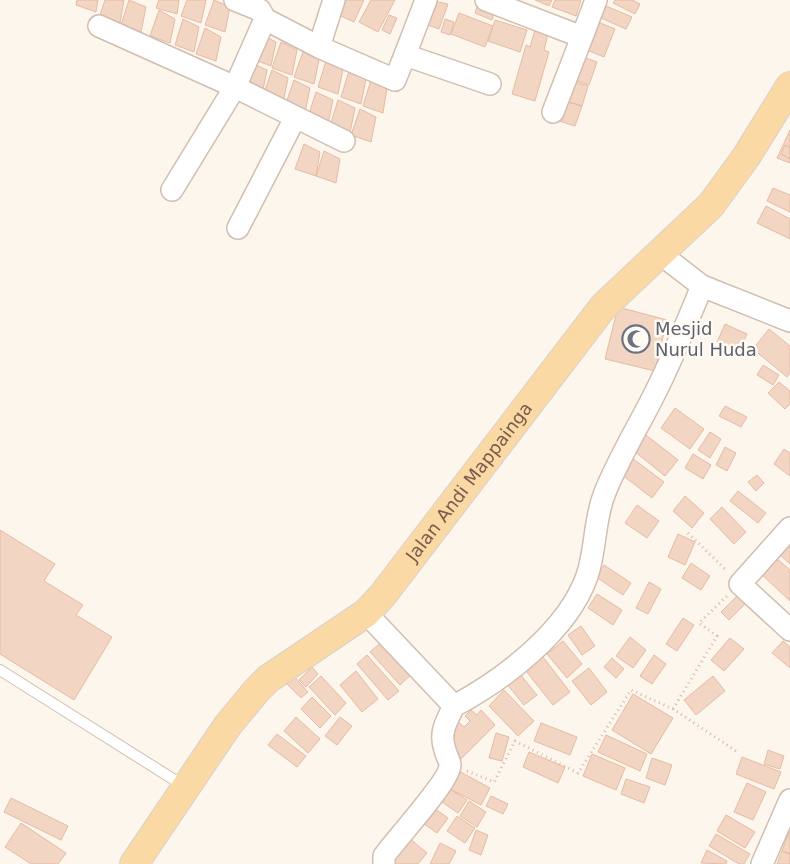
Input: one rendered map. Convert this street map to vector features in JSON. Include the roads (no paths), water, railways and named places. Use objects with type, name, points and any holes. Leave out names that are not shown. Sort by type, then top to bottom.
[{"type":"main road","name":"Jalan Andi Mappainga","points":[[134,864],[228,725],[268,679],[366,613],[382,596],[602,307],[711,205],[746,157],[790,86]]},
{"type":"street","points":[[235,0],[260,10],[265,19],[319,48],[395,80],[426,0]]},
{"type":"street","points":[[319,48],[334,0]]},
{"type":"street","points":[[486,0],[510,4],[582,38]]},
{"type":"street","points":[[554,112],[596,0]]},
{"type":"street","points":[[172,190],[235,87],[265,19]]},
{"type":"street","points":[[99,26],[235,87],[344,141]]},
{"type":"street","points":[[405,55],[490,84]]},
{"type":"street","points":[[238,228],[295,118]]},
{"type":"street","points":[[659,253],[702,286],[790,321]]},
{"type":"street","points":[[384,864],[384,856],[437,789],[450,765],[443,744],[442,730],[454,706],[478,694],[522,662],[546,639],[577,597],[587,576],[604,495],[666,371],[702,286]]},
{"type":"street","points":[[790,528],[740,584],[790,630]]},
{"type":"street","points":[[366,613],[454,706]]},
{"type":"street","points":[[762,864],[790,800]]},
{"type":"lane","points":[[0,670],[187,788]]},
{"type":"place","name":"Mesjid Nurul Huda","points":[[636,339]]}]
